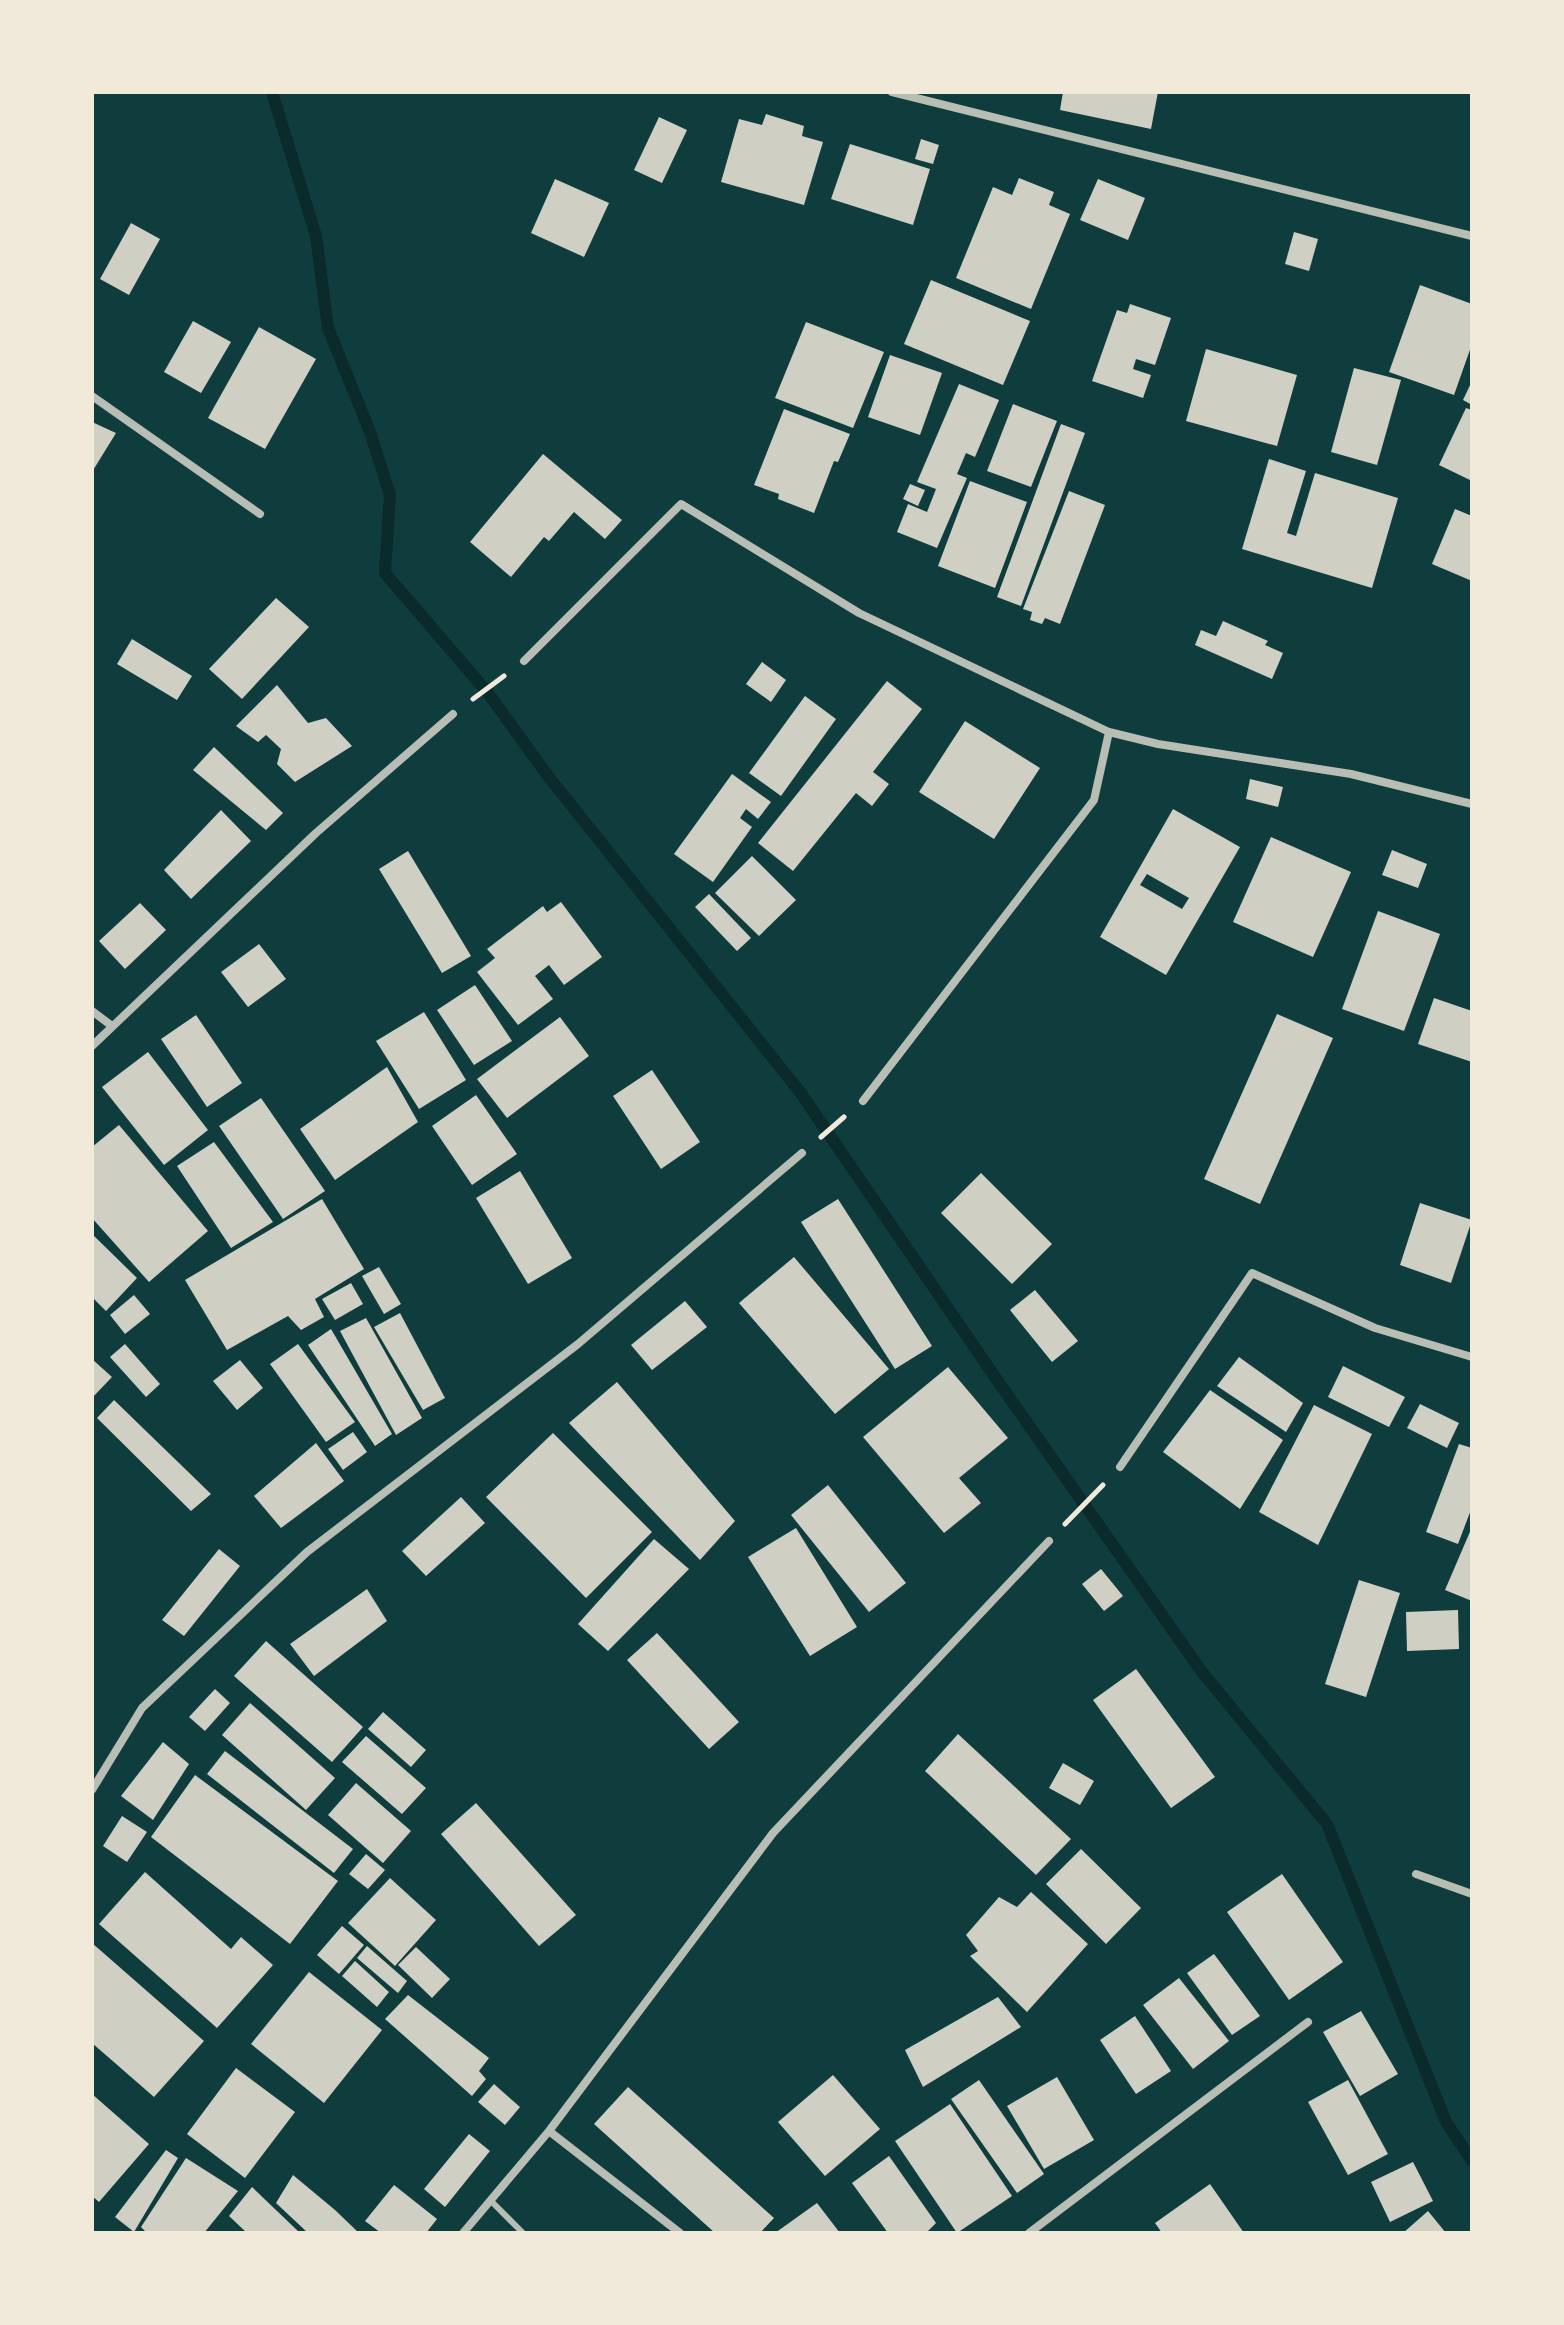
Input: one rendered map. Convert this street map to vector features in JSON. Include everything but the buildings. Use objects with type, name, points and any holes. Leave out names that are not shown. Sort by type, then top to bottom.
[{"type":"street","points":[[892,92],[1472,236]]},
{"type":"street","points":[[92,396],[260,514]]},
{"type":"street","points":[[524,661],[681,504],[859,613],[1109,732],[1158,744],[1351,774],[1472,804]]},
{"type":"street","points":[[92,1046],[316,833],[453,714]]},
{"type":"street","points":[[863,1101],[1094,800],[1109,732]]},
{"type":"street","points":[[92,1011],[112,1026]]},
{"type":"street","points":[[92,1790],[142,1708],[307,1552],[578,1344],[802,1153]]},
{"type":"street","points":[[1120,1467],[1252,1273],[1375,1328],[1472,1357]]},
{"type":"street","points":[[463,2233],[549,2131],[773,1833],[1049,1541]]},
{"type":"street","points":[[1416,1874],[1472,1894]]},
{"type":"street","points":[[1029,2233],[1308,2022]]},
{"type":"street","points":[[549,2131],[680,2233]]},
{"type":"lane","points":[[491,2201],[523,2233]]},
{"type":"path","points":[[453,714],[524,661]]},
{"type":"path","points":[[802,1153],[863,1101]]},
{"type":"path","points":[[1049,1541],[1120,1467]]},
{"type":"waterway","points":[[272,92],[316,236],[328,328],[370,432],[390,495],[385,573],[488,693],[548,776],[800,1092],[1202,1672],[1327,1824],[1446,2122],[1472,2161]]}]
